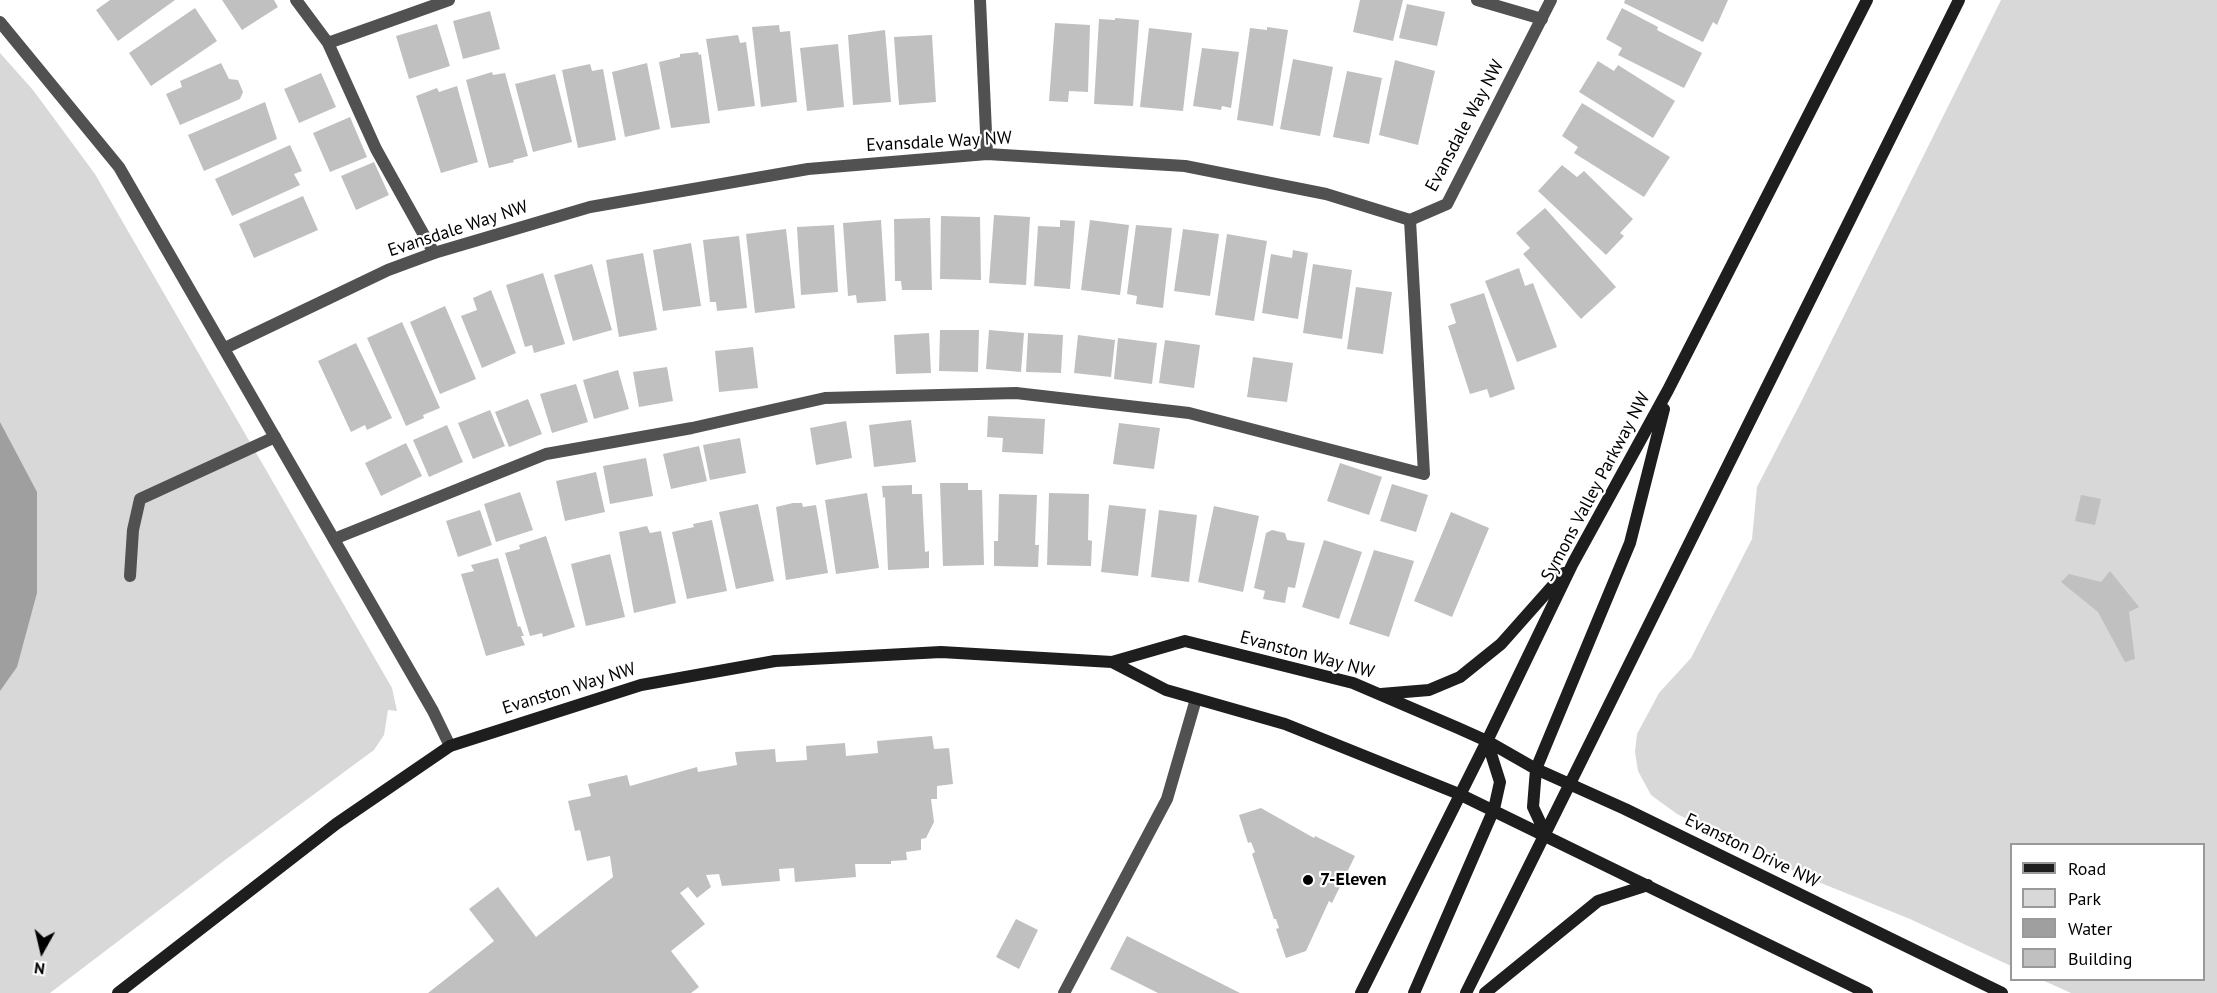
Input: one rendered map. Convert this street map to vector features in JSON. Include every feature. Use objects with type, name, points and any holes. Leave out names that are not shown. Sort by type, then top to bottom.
[{"type":"main road","name":"Symons Valley Parkway NW","points":[[1361,993],[1573,563],[1668,390],[1867,0]]},
{"type":"main road","points":[[1466,993],[1959,0]]},
{"type":"main road","points":[[1546,835],[1533,807],[1536,769],[1630,543],[1668,390]]},
{"type":"main road","points":[[1380,694],[1429,690],[1460,676],[1501,644],[1573,563]]},
{"type":"main road","name":"Evanston Way NW","points":[[118,993],[336,824],[450,746],[641,685],[775,661],[941,652],[1112,662],[1185,641],[1353,683],[1487,741]]},
{"type":"main road","name":"Evanston Way NW","points":[[1112,662],[1166,690],[1285,724],[1459,794]]},
{"type":"main road","points":[[1414,993],[1494,809],[1500,782],[1487,741]]},
{"type":"main road","name":"Evanston Drive NW","points":[[1487,741],[1536,769],[2002,993]]},
{"type":"main road","points":[[1459,794],[1494,809],[1593,860],[1867,993]]},
{"type":"main road","points":[[1485,993],[1598,901],[1648,885]]},
{"type":"street","points":[[296,0],[328,43],[376,148],[434,253]]},
{"type":"street","points":[[328,43],[449,0]]},
{"type":"street","points":[[980,0],[987,154]]},
{"type":"street","points":[[1477,0],[1542,19]]},
{"type":"street","name":"Evansdale Way NW","points":[[225,348],[388,270],[434,253],[590,207],[808,169],[987,154],[1185,166],[1326,194],[1410,220],[1447,204],[1551,0]]},
{"type":"street","points":[[0,22],[119,167],[433,711],[450,746]]},
{"type":"street","points":[[334,539],[546,454],[692,428],[825,398],[1016,393],[1189,413],[1424,474],[1410,220]]},
{"type":"street","points":[[130,576],[134,530],[140,499],[275,436]]},
{"type":"street","points":[[1064,993],[1167,799],[1197,699]]},
{"type":"green space","points":[[2001,0],[2217,0],[2217,993],[2071,993],[2044,981],[2205,981],[2205,843],[2010,843],[2010,966],[1910,919],[1811,879],[1677,814],[1651,795],[1638,771],[1635,752],[1637,734],[1659,693],[1691,658],[1752,539],[1757,487]]},
{"type":"green space","points":[[0,53],[33,90],[95,174],[392,688],[397,711],[388,710],[384,735],[374,750],[50,993],[0,993]]},
{"type":"water","points":[[0,422],[37,492],[37,593],[17,667],[0,691]]},
{"type":"building","points":[[110,0],[175,0],[118,41],[96,10]]},
{"type":"building","points":[[222,0],[274,0],[278,7],[242,30]]},
{"type":"building","points":[[1360,0],[1403,0],[1393,41],[1353,32]]},
{"type":"building","points":[[1625,0],[1728,0],[1717,25],[1713,22],[1703,42],[1624,3]]},
{"type":"building","points":[[1407,4],[1445,12],[1437,46],[1399,38]]},
{"type":"building","points":[[195,8],[217,41],[151,86],[129,53]]},
{"type":"building","points":[[1622,8],[1658,27],[1657,30],[1702,53],[1684,88],[1618,55],[1622,48],[1606,39]]},
{"type":"building","points":[[490,11],[500,49],[463,59],[453,21]]},
{"type":"building","points":[[1115,18],[1139,20],[1133,106],[1094,104],[1099,19],[1115,20]]},
{"type":"building","points":[[1055,23],[1090,25],[1088,92],[1069,91],[1068,102],[1049,101]]},
{"type":"building","points":[[437,24],[450,66],[409,79],[396,36]]},
{"type":"building","points":[[779,25],[780,32],[790,31],[797,102],[761,107],[752,27]]},
{"type":"building","points":[[1267,27],[1288,30],[1273,126],[1237,120],[1250,28],[1267,30]]},
{"type":"building","points":[[1149,28],[1192,33],[1183,111],[1140,107]]},
{"type":"building","points":[[885,30],[891,102],[853,105],[848,35]]},
{"type":"building","points":[[738,35],[740,43],[746,42],[755,106],[718,111],[706,39]]},
{"type":"building","points":[[932,35],[936,102],[899,105],[894,37]]},
{"type":"building","points":[[838,44],[844,107],[807,111],[800,48]]},
{"type":"building","points":[[1202,48],[1239,52],[1231,108],[1222,106],[1221,110],[1193,106]]},
{"type":"building","points":[[698,52],[699,55],[701,54],[710,123],[671,128],[659,62],[680,57],[680,54]]},
{"type":"building","points":[[1293,59],[1333,67],[1320,136],[1280,129]]},
{"type":"building","points":[[1395,60],[1435,71],[1418,145],[1379,135]]},
{"type":"building","points":[[1598,61],[1614,71],[1618,65],[1675,101],[1653,138],[1579,92]]},
{"type":"building","points":[[221,63],[229,79],[238,80],[243,92],[240,99],[180,125],[166,94],[182,87],[180,81]]},
{"type":"building","points":[[647,63],[660,129],[625,137],[612,72]]},
{"type":"building","points":[[590,64],[592,71],[603,69],[616,140],[578,148],[562,70]]},
{"type":"building","points":[[1347,71],[1382,78],[1369,144],[1333,137]]},
{"type":"building","points":[[492,72],[493,75],[505,73],[528,156],[489,168],[466,80]]},
{"type":"building","points":[[321,73],[336,107],[299,123],[284,89]]},
{"type":"building","points":[[555,74],[572,142],[533,152],[515,84]]},
{"type":"building","points":[[457,86],[478,162],[441,173],[416,96],[437,88],[439,92]]},
{"type":"building","points":[[265,102],[277,139],[204,171],[188,135]]},
{"type":"building","points":[[1582,103],[1670,157],[1644,197],[1574,153],[1578,147],[1562,136]]},
{"type":"building","points":[[350,117],[367,157],[330,172],[313,133]]},
{"type":"building","points":[[290,145],[302,171],[294,174],[300,185],[232,216],[215,179]]},
{"type":"building","points":[[374,162],[389,195],[356,210],[341,176]]},
{"type":"building","points":[[1562,165],[1577,177],[1584,171],[1633,219],[1620,233],[1624,236],[1606,255],[1538,191]]},
{"type":"building","points":[[303,196],[318,230],[254,258],[239,224]]},
{"type":"building","points":[[1545,208],[1616,287],[1581,319],[1523,254],[1530,248],[1516,233]]},
{"type":"building","points":[[994,215],[1030,217],[1026,285],[989,283]]},
{"type":"building","points":[[941,216],[980,217],[981,280],[940,279]]},
{"type":"building","points":[[930,218],[932,290],[902,290],[901,281],[895,281],[894,219]]},
{"type":"building","points":[[881,220],[886,301],[857,303],[856,295],[848,296],[843,223]]},
{"type":"building","points":[[1060,220],[1075,221],[1070,289],[1034,286],[1038,226],[1060,227]]},
{"type":"building","points":[[1090,220],[1129,225],[1120,295],[1081,290]]},
{"type":"building","points":[[834,225],[838,292],[801,295],[797,227]]},
{"type":"building","points":[[1136,225],[1172,228],[1163,308],[1136,304],[1137,296],[1127,294]]},
{"type":"building","points":[[786,229],[795,308],[755,313],[746,234]]},
{"type":"building","points":[[1183,229],[1219,234],[1210,296],[1174,291]]},
{"type":"building","points":[[1227,234],[1267,241],[1254,321],[1215,315]]},
{"type":"building","points":[[739,236],[747,308],[717,311],[716,302],[710,302],[703,240]]},
{"type":"building","points":[[691,243],[701,306],[663,311],[653,250]]},
{"type":"building","points":[[1293,250],[1308,253],[1298,319],[1262,313],[1271,254],[1292,258]]},
{"type":"building","points":[[643,253],[657,330],[619,337],[606,260]]},
{"type":"building","points":[[592,264],[612,330],[573,341],[554,275]]},
{"type":"building","points":[[1313,264],[1352,270],[1342,339],[1303,333]]},
{"type":"building","points":[[1519,268],[1525,286],[1533,283],[1557,347],[1517,362],[1485,281]]},
{"type":"building","points":[[543,273],[565,344],[534,353],[532,345],[525,347],[506,285]]},
{"type":"building","points":[[1356,287],[1392,292],[1383,354],[1347,349]]},
{"type":"building","points":[[491,290],[516,353],[482,368],[461,316],[477,310],[473,298]]},
{"type":"building","points":[[1484,293],[1515,389],[1490,398],[1487,389],[1470,394],[1448,326],[1456,323],[1450,304]]},
{"type":"building","points":[[445,306],[476,379],[440,394],[410,322]]},
{"type":"building","points":[[402,322],[440,408],[406,426],[367,338]]},
{"type":"building","points":[[940,330],[979,330],[978,372],[939,371]]},
{"type":"building","points":[[989,330],[1024,333],[1021,372],[986,369]]},
{"type":"building","points":[[929,333],[931,373],[896,374],[894,335]]},
{"type":"building","points":[[1028,333],[1063,335],[1061,373],[1026,372]]},
{"type":"building","points":[[1078,335],[1115,340],[1111,377],[1074,373]]},
{"type":"building","points":[[1118,338],[1157,343],[1152,384],[1114,379]]},
{"type":"building","points":[[1165,340],[1200,345],[1194,388],[1159,383]]},
{"type":"building","points":[[356,343],[392,418],[367,430],[365,425],[351,432],[318,361]]},
{"type":"building","points":[[753,347],[758,388],[719,392],[715,351]]},
{"type":"building","points":[[1253,357],[1293,363],[1287,402],[1247,397]]},
{"type":"building","points":[[667,367],[673,401],[639,407],[633,372]]},
{"type":"building","points":[[618,370],[629,409],[594,419],[583,380]]},
{"type":"building","points":[[576,384],[588,422],[552,433],[540,394]]},
{"type":"building","points":[[528,399],[542,434],[509,447],[495,412]]},
{"type":"building","points":[[490,410],[505,446],[473,459],[458,423]]},
{"type":"building","points":[[988,416],[1045,419],[1043,454],[1002,452],[1003,438],[987,437]]},
{"type":"building","points":[[911,420],[916,462],[874,467],[869,425]]},
{"type":"building","points":[[846,421],[852,458],[816,465],[810,428]]},
{"type":"building","points":[[1119,423],[1160,428],[1154,469],[1113,464]]},
{"type":"building","points":[[447,425],[463,462],[429,477],[413,440]]},
{"type":"building","points":[[740,438],[746,473],[710,480],[703,445]]},
{"type":"building","points":[[406,443],[422,476],[381,496],[365,463]]},
{"type":"building","points":[[699,446],[707,481],[671,489],[663,454]]},
{"type":"building","points":[[646,458],[653,496],[610,504],[603,466]]},
{"type":"building","points":[[1340,463],[1382,477],[1369,515],[1327,501]]},
{"type":"building","points":[[596,472],[605,512],[565,521],[556,481]]},
{"type":"building","points":[[940,483],[968,483],[968,490],[982,490],[984,565],[943,566]]},
{"type":"building","points":[[1392,484],[1428,495],[1416,532],[1380,521]]},
{"type":"building","points":[[912,485],[912,494],[922,494],[925,552],[929,551],[929,568],[888,570],[885,497],[883,498],[882,486]]},
{"type":"building","points":[[520,492],[533,530],[496,542],[484,504]]},
{"type":"building","points":[[867,493],[879,568],[836,574],[825,500]]},
{"type":"building","points":[[1049,493],[1089,494],[1088,540],[1092,541],[1091,566],[1047,565]]},
{"type":"building","points":[[999,494],[1037,495],[1035,545],[1039,545],[1038,567],[994,566],[994,541],[998,541]]},
{"type":"building","points":[[2081,495],[2101,499],[2095,525],[2075,521]]},
{"type":"building","points":[[802,503],[803,507],[816,505],[828,573],[786,580],[776,507]]},
{"type":"building","points":[[758,504],[774,581],[736,589],[719,512]]},
{"type":"building","points":[[1109,505],[1146,509],[1138,576],[1101,572]]},
{"type":"building","points":[[1214,506],[1259,516],[1243,592],[1198,582]]},
{"type":"building","points":[[480,510],[492,545],[458,557],[446,521]]},
{"type":"building","points":[[1159,510],[1197,515],[1189,582],[1151,577]]},
{"type":"building","points":[[1451,512],[1489,528],[1452,617],[1414,601]]},
{"type":"building","points":[[712,520],[727,591],[687,599],[672,532]]},
{"type":"building","points":[[647,526],[650,533],[661,531],[676,603],[634,613],[619,532]]},
{"type":"building","points":[[1272,530],[1285,533],[1287,540],[1305,543],[1295,588],[1288,587],[1285,603],[1263,599],[1265,591],[1254,588],[1266,533]]},
{"type":"building","points":[[546,536],[575,627],[543,637],[542,633],[530,636],[505,553],[520,549],[519,545]]},
{"type":"building","points":[[1324,540],[1362,552],[1339,619],[1302,607]]},
{"type":"building","points":[[1374,550],[1414,561],[1389,637],[1349,624]]},
{"type":"building","points":[[610,554],[625,617],[586,626],[571,564]]},
{"type":"building","points":[[498,558],[525,645],[486,656],[461,574],[474,571],[471,565]]},
{"type":"building","points":[[2110,571],[2139,607],[2129,612],[2135,659],[2125,662],[2098,612],[2061,582],[2069,574],[2101,582]]},
{"type":"building","points":[[932,736],[934,749],[949,748],[953,784],[937,786],[937,799],[931,799],[934,822],[926,838],[921,839],[921,850],[906,852],[907,860],[891,861],[891,864],[855,864],[856,877],[795,882],[794,868],[779,869],[780,881],[722,886],[719,874],[706,875],[711,887],[697,898],[688,887],[680,893],[705,924],[671,951],[699,987],[691,993],[428,993],[494,941],[469,909],[498,887],[536,937],[613,877],[610,856],[587,861],[580,830],[575,831],[568,801],[591,796],[588,784],[627,775],[630,786],[697,767],[698,772],[737,765],[735,752],[775,749],[776,762],[807,760],[806,746],[845,743],[846,756],[878,753],[877,741]]},
{"type":"building","points":[[1261,808],[1314,838],[1315,836],[1355,856],[1332,903],[1329,901],[1306,951],[1286,958],[1276,929],[1279,928],[1252,854],[1255,852],[1251,842],[1248,843],[1239,815]]},
{"type":"building","points":[[1016,919],[1038,930],[1019,969],[996,957]]},
{"type":"building","points":[[1127,936],[1240,993],[1158,993],[1110,969]]},
{"type":"place","name":"7-Eleven","points":[[1308,880]]}]
